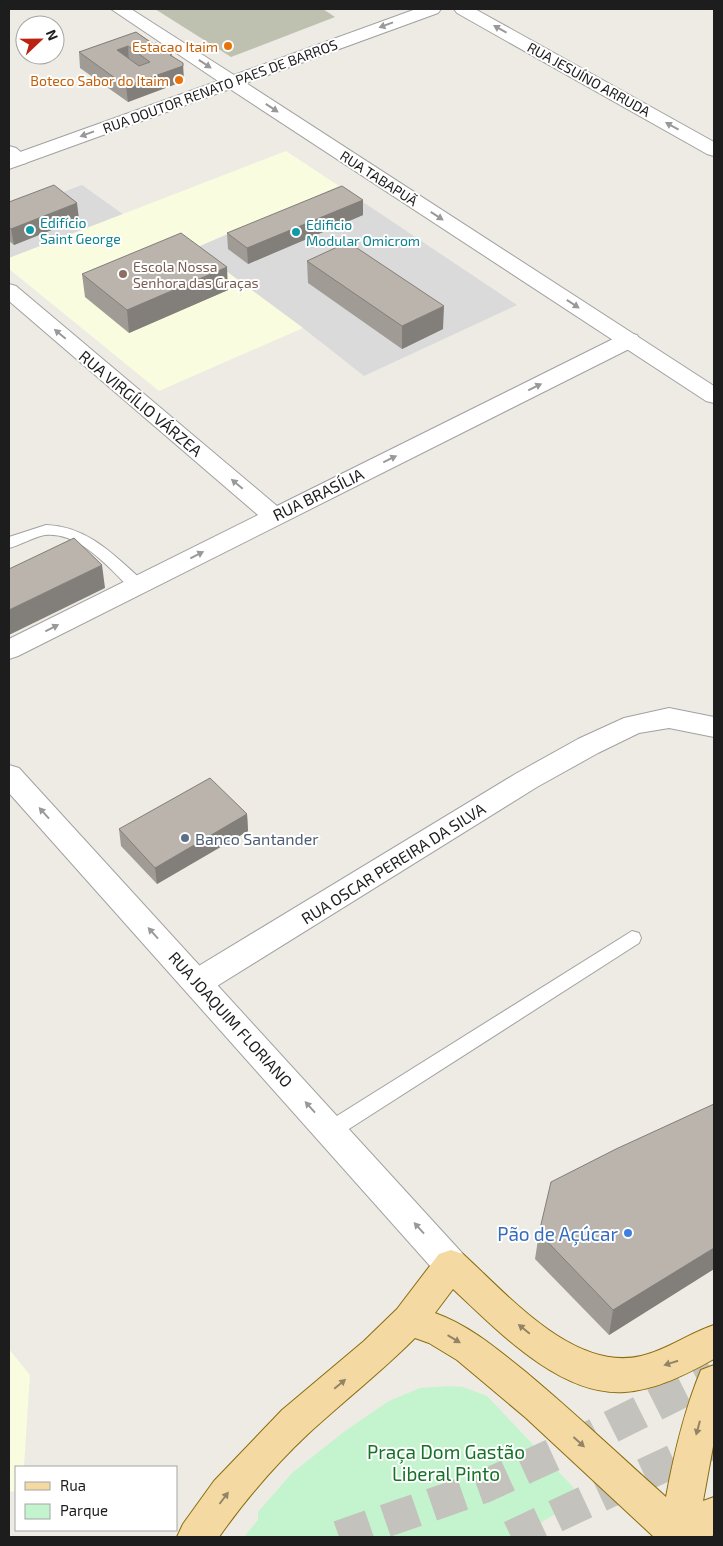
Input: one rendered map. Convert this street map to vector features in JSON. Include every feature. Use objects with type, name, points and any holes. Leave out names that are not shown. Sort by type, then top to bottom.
[{"type":"main road","points":[[196,1537],[227,1494],[295,1422],[376,1353],[409,1320],[451,1264],[520,1327],[558,1356],[587,1372],[616,1376],[648,1371],[684,1358],[714,1341]]},
{"type":"main road","points":[[409,1320],[440,1331],[470,1348],[539,1406],[676,1536]]},
{"type":"main road","points":[[676,1536],[691,1456],[701,1417],[714,1382]]},
{"type":"main road","points":[[676,1536],[714,1515]]},
{"type":"street","name":"RUA TABAPUÃ","points":[[120,9],[714,396]]},
{"type":"street","name":"RUA DOUTOR RENATO PAES DE BARROS","points":[[12,158],[432,9]]},
{"type":"street","name":"RUA JESUÍNO ARRUDA","points":[[463,9],[714,150]]},
{"type":"street","name":"RUA VIRGÍLIO VÁRZEA","points":[[9,290],[274,516]]},
{"type":"street","name":"RUA BRASÍLIA","points":[[9,650],[629,340]]},
{"type":"street","name":"RUA OSCAR PEREIRA DA SILVA","points":[[198,982],[527,780],[588,746],[633,726],[668,718],[714,727]]},
{"type":"street","name":"RUA JOAQUIM FLORIANO","points":[[13,786],[198,982],[451,1264]]},
{"type":"lane","points":[[9,543],[46,530],[74,534],[110,561],[137,585]]},
{"type":"lane","points":[[331,1130],[632,938]]},
{"type":"shaded area","points":[[155,9],[323,9],[335,17],[231,57]]},
{"type":"shaded area","name":"Escola Nossa Senhora das Graças","points":[[286,151],[339,186],[195,248],[303,328],[159,391],[9,269],[9,258]]},
{"type":"shaded area","points":[[82,185],[124,215],[9,258],[9,212]]},
{"type":"shaded area","points":[[339,186],[517,305],[364,376],[195,248]]},
{"type":"shaded area","points":[[9,1349],[30,1375],[24,1466],[15,1466],[15,1491],[9,1492]]},
{"type":"green space","name":"Praça Dom Gastão Liberal Pinto","points":[[463,1387],[487,1396],[573,1487],[574,1497],[568,1506],[518,1537],[244,1537],[258,1520],[258,1512],[292,1473],[345,1431],[389,1401],[420,1388]]},
{"type":"building","points":[[136,32],[172,54],[170,55],[183,63],[183,66],[126,86],[79,52]],"holes":[[[128,46],[150,62],[139,66],[117,50]]]},
{"type":"building","points":[[54,185],[77,203],[11,229],[9,227],[9,202]]},
{"type":"building","points":[[342,186],[363,200],[247,248],[227,233]]},
{"type":"building","points":[[181,233],[227,267],[127,310],[82,274]]},
{"type":"building","points":[[348,242],[444,306],[402,326],[307,261]]},
{"type":"building","points":[[74,538],[102,565],[9,610],[9,569]]},
{"type":"building","name":"Banco Santander","points":[[210,778],[247,814],[155,868],[119,829]]},
{"type":"building","name":"Pão de Açúcar","points":[[714,1104],[714,1248],[613,1310],[539,1233],[551,1182],[616,1149]]},
{"type":"tunnel","points":[[339,1537],[483,1487],[583,1441],[714,1375]]},
{"type":"tunnel","points":[[511,1537],[714,1442]]},
{"type":"place","name":"Estacao Itaim","points":[[228,46]]},
{"type":"place","name":"Boteco Sabor do Itaim","points":[[179,80]]},
{"type":"place","name":"Edifício Saint George","points":[[30,230]]},
{"type":"place","name":"Edificio Modular Omicrom","points":[[296,232]]},
{"type":"place","name":"Escola Nossa Senhora das Graças","points":[[123,274]]},
{"type":"place","name":"Banco Santander","points":[[185,838]]},
{"type":"place","name":"Pão de Açúcar","points":[[628,1233]]}]
